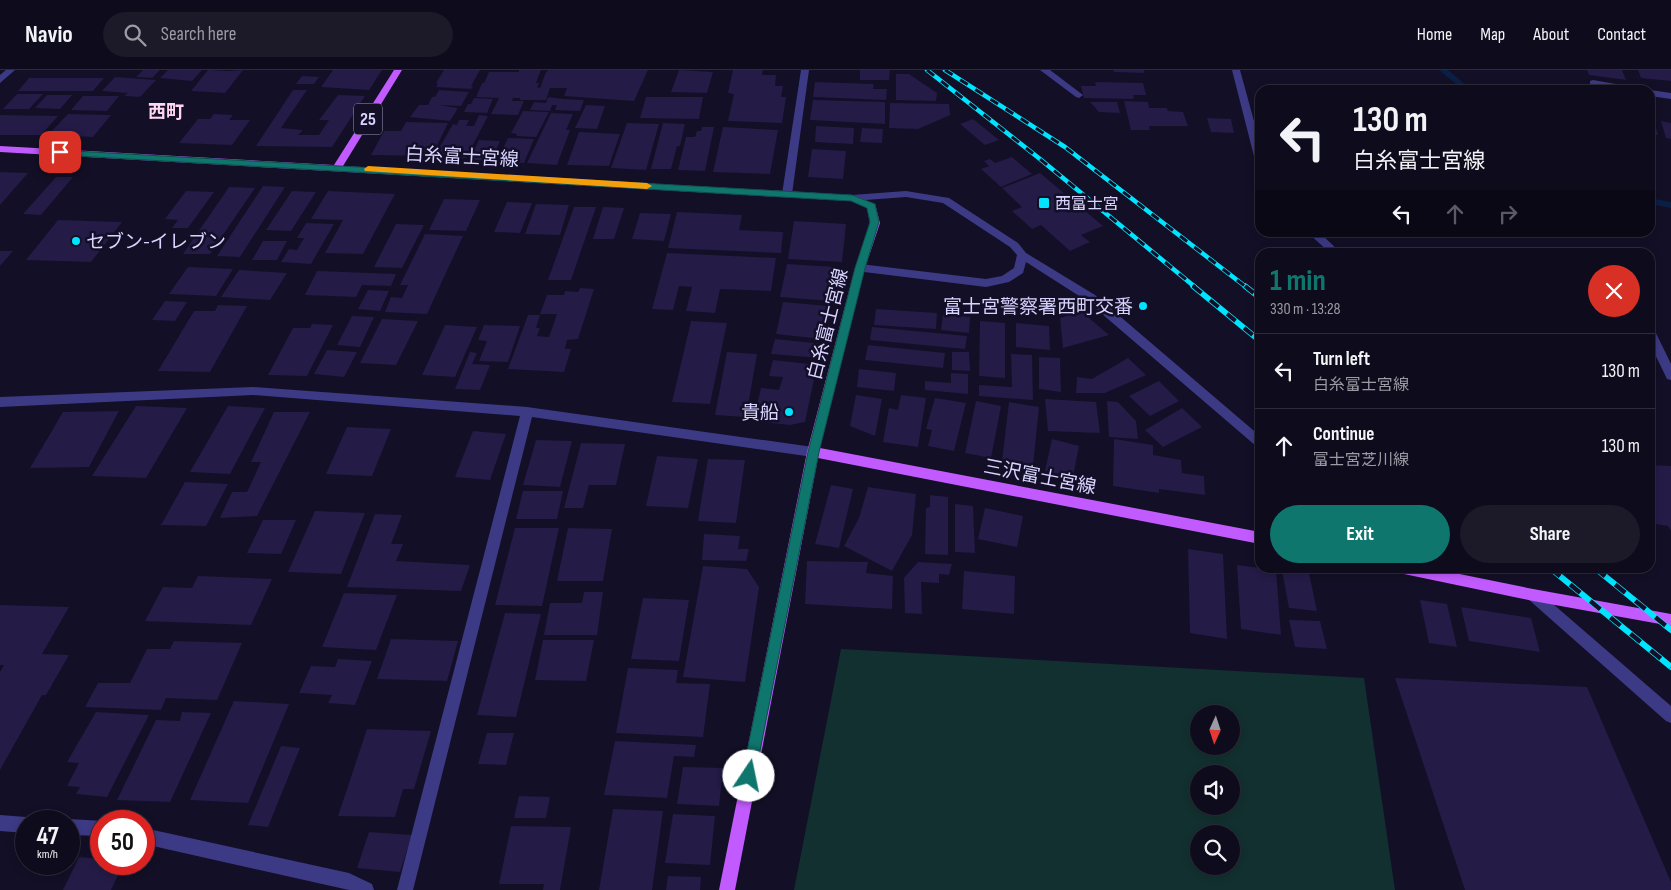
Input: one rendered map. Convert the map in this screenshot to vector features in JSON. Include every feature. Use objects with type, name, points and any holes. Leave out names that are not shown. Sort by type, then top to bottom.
[{"type":"main road","name":"25","points":[[338,167],[398,70]]},
{"type":"main road","name":"白糸富士宮線","points":[[0,149],[852,198],[872,206],[874,222],[860,268],[813,452],[727,890]]},
{"type":"main road","name":"三沢富士宮線","points":[[813,452],[1255,537]]},
{"type":"main road","points":[[1428,573],[1533,595],[1671,620]]},
{"type":"street","points":[[0,80],[11,70]]},
{"type":"street","points":[[788,194],[806,70]]},
{"type":"street","points":[[1044,70],[1079,95]]},
{"type":"street","points":[[1236,70],[1255,136]]},
{"type":"street","points":[[1593,83],[1604,85]]},
{"type":"street","points":[[1655,94],[1671,96]]},
{"type":"street","points":[[852,198],[906,194],[946,200],[1014,245],[1022,255],[1090,298],[1255,439]]},
{"type":"street","points":[[1318,237],[1330,248]]},
{"type":"street","points":[[860,268],[986,283],[1005,279],[1019,270],[1022,255]]},
{"type":"street","points":[[1655,342],[1671,376]]},
{"type":"street","points":[[0,402],[253,391],[527,412],[813,452]]},
{"type":"street","points":[[405,890],[527,412]]},
{"type":"street","points":[[1533,595],[1671,716]]},
{"type":"street","points":[[0,823],[15,824]]},
{"type":"street","points":[[155,838],[349,881],[366,890]]},
{"type":"green space","points":[[841,649],[1364,678],[1395,890],[794,890]]},
{"type":"building","points":[[143,70],[160,70],[152,78],[136,77]]},
{"type":"building","points":[[168,70],[202,70],[192,81],[160,78]]},
{"type":"building","points":[[208,70],[243,70],[225,93],[191,91]]},
{"type":"building","points":[[333,70],[382,70],[369,90],[321,87]]},
{"type":"building","points":[[444,70],[480,70],[471,89],[436,87],[438,83],[436,83]]},
{"type":"building","points":[[519,70],[541,70],[536,83],[539,83],[537,87],[540,88],[546,72],[549,70],[648,70],[634,101],[564,96],[567,88],[550,88],[546,100],[520,100],[520,98],[513,98],[512,101],[524,101],[518,115],[491,114],[499,98],[476,97],[489,72],[519,72]]},
{"type":"building","points":[[679,70],[713,72],[707,93],[671,92]]},
{"type":"building","points":[[733,70],[763,70],[762,75],[776,75],[775,86],[783,86],[781,97],[786,97],[782,123],[728,121],[734,94],[728,93]]},
{"type":"building","points":[[860,70],[890,70],[889,80],[860,80]]},
{"type":"building","points":[[1114,70],[1144,70],[1144,73],[1114,72]]},
{"type":"building","points":[[1587,70],[1622,70],[1626,80],[1589,75]]},
{"type":"building","points":[[1638,70],[1671,70],[1671,81],[1641,78]]},
{"type":"building","points":[[896,74],[909,74],[937,93],[936,101],[896,100]]},
{"type":"building","points":[[302,76],[319,77],[314,84],[296,84]]},
{"type":"building","points":[[115,77],[156,80],[140,97],[124,96],[128,93],[102,91]]},
{"type":"building","points":[[29,78],[104,78],[93,91],[18,91]]},
{"type":"building","points":[[815,82],[874,84],[873,89],[887,89],[886,100],[813,97]]},
{"type":"building","points":[[1095,82],[1143,83],[1146,95],[1133,95],[1134,99],[1084,98],[1081,86],[1096,86]]},
{"type":"building","points":[[293,90],[307,90],[281,128],[303,130],[298,135],[319,135],[329,120],[319,120],[338,95],[365,96],[332,147],[256,146]]},
{"type":"building","points":[[439,90],[469,92],[461,106],[438,105],[458,108],[450,121],[410,117],[419,105],[428,105],[432,97],[435,97]]},
{"type":"building","points":[[17,94],[43,94],[29,109],[3,109]]},
{"type":"building","points":[[47,95],[72,95],[60,109],[35,108]]},
{"type":"building","points":[[83,96],[119,96],[107,111],[71,110]]},
{"type":"building","points":[[548,97],[584,100],[580,111],[555,110],[557,105],[552,105],[550,111],[530,110],[534,102],[546,103]]},
{"type":"building","points":[[646,97],[703,97],[699,119],[640,118]]},
{"type":"building","points":[[474,98],[493,99],[487,113],[464,112]]},
{"type":"building","points":[[813,100],[885,102],[885,124],[810,120]]},
{"type":"building","points":[[1124,101],[1148,102],[1149,108],[1167,108],[1168,111],[1183,112],[1188,126],[1149,126],[1150,130],[1131,130]]},
{"type":"building","points":[[1090,102],[1117,102],[1120,113],[1099,112]]},
{"type":"building","points":[[890,103],[949,104],[950,115],[918,129],[889,128]]},
{"type":"building","points":[[586,105],[605,106],[597,129],[575,128]]},
{"type":"building","points":[[523,111],[549,112],[536,137],[516,136],[517,134],[511,133]]},
{"type":"building","points":[[551,113],[573,114],[566,130],[570,130],[557,165],[527,163]]},
{"type":"building","points":[[68,114],[111,115],[93,137],[48,135]]},
{"type":"building","points":[[214,114],[233,115],[229,120],[250,120],[232,145],[179,143],[198,119],[210,119]]},
{"type":"building","points":[[0,115],[58,116],[41,135],[0,135]]},
{"type":"building","points":[[479,115],[488,116],[466,158],[434,157],[453,124],[457,125],[459,120],[469,120],[466,126],[474,126]]},
{"type":"building","points":[[1207,118],[1231,119],[1234,133],[1211,132]]},
{"type":"building","points":[[973,119],[999,140],[985,145],[960,124]]},
{"type":"building","points":[[1661,121],[1671,123],[1671,139],[1666,138]]},
{"type":"building","points":[[406,122],[448,123],[432,156],[371,155],[384,131],[401,131]]},
{"type":"building","points":[[627,123],[659,124],[646,170],[611,168]]},
{"type":"building","points":[[663,123],[685,124],[680,146],[677,146],[671,169],[651,169]]},
{"type":"building","points":[[1655,124],[1658,135],[1655,135]]},
{"type":"building","points":[[816,126],[854,128],[853,144],[815,142]]},
{"type":"building","points":[[702,127],[714,127],[705,171],[678,170],[686,137],[695,137],[697,131],[701,131]]},
{"type":"building","points":[[723,127],[778,130],[770,174],[713,172]]},
{"type":"building","points":[[862,128],[883,129],[882,143],[860,142]]},
{"type":"building","points":[[579,132],[620,134],[609,166],[567,165]]},
{"type":"building","points":[[508,138],[534,139],[524,163],[497,161]]},
{"type":"building","points":[[479,140],[500,141],[495,152],[498,152],[494,161],[469,160]]},
{"type":"building","points":[[812,149],[846,151],[843,179],[808,177]]},
{"type":"building","points":[[1012,157],[1032,174],[1001,187],[981,169],[989,166],[984,161],[990,159],[995,163]]},
{"type":"building","points":[[0,172],[28,173],[0,205]]},
{"type":"building","points":[[1040,173],[1103,226],[1081,235],[1090,242],[1070,251],[1041,225],[1032,229],[1012,211],[1022,207],[1002,188]]},
{"type":"building","points":[[56,177],[73,177],[41,215],[23,214]]},
{"type":"building","points":[[263,186],[285,187],[240,257],[217,256]]},
{"type":"building","points":[[229,187],[255,188],[210,254],[183,254]]},
{"type":"building","points":[[186,191],[214,192],[188,228],[172,228],[178,220],[165,219]]},
{"type":"building","points":[[292,191],[316,192],[291,231],[266,230]]},
{"type":"building","points":[[328,191],[395,194],[363,254],[325,253],[343,220],[311,219]]},
{"type":"building","points":[[444,199],[480,200],[466,231],[429,230]]},
{"type":"building","points":[[507,202],[532,203],[520,233],[494,232]]},
{"type":"building","points":[[536,204],[569,205],[560,235],[525,234]]},
{"type":"building","points":[[574,207],[596,207],[571,280],[548,280]]},
{"type":"building","points":[[603,207],[624,208],[614,239],[593,239]]},
{"type":"building","points":[[677,212],[742,215],[739,230],[783,232],[781,253],[668,248]]},
{"type":"building","points":[[640,213],[671,214],[664,241],[632,239]]},
{"type":"building","points":[[58,220],[122,222],[91,262],[26,260]]},
{"type":"building","points":[[794,221],[846,224],[842,262],[788,259]]},
{"type":"building","points":[[306,223],[334,224],[311,264],[281,262],[289,249],[297,250],[304,238],[297,238]]},
{"type":"building","points":[[396,224],[424,225],[402,268],[374,267]]},
{"type":"building","points":[[425,234],[463,236],[427,314],[385,312],[391,297],[402,298],[408,285],[400,285]]},
{"type":"building","points":[[263,241],[287,241],[277,260],[252,260]]},
{"type":"building","points":[[0,251],[13,251],[0,266]]},
{"type":"building","points":[[667,253],[776,258],[771,291],[720,289],[715,313],[686,311],[692,287],[679,286],[673,310],[652,309]]},
{"type":"building","points":[[787,264],[835,267],[830,301],[780,297]]},
{"type":"building","points":[[188,267],[233,269],[216,296],[169,294]]},
{"type":"building","points":[[239,270],[287,273],[270,300],[221,297]]},
{"type":"building","points":[[317,271],[396,274],[391,286],[362,285],[356,297],[305,295]]},
{"type":"building","points":[[580,288],[594,289],[578,339],[567,340],[565,349],[571,349],[564,372],[508,369],[528,315],[540,315],[536,328],[540,328],[537,336],[549,337],[557,314],[540,314],[547,295],[564,295],[565,291],[578,292]]},
{"type":"building","points":[[368,290],[389,291],[380,311],[358,309]]},
{"type":"building","points":[[165,301],[187,302],[175,321],[152,320]]},
{"type":"building","points":[[783,302],[828,306],[822,339],[776,334]]},
{"type":"building","points":[[218,305],[247,306],[210,372],[158,371],[194,311],[215,311]]},
{"type":"building","points":[[876,309],[937,313],[936,329],[874,325]]},
{"type":"building","points":[[1082,312],[1109,335],[1063,348],[1060,318]]},
{"type":"building","points":[[943,314],[970,317],[969,333],[941,330]]},
{"type":"building","points":[[352,316],[374,317],[360,347],[337,345]]},
{"type":"building","points":[[382,319],[418,321],[396,365],[360,363]]},
{"type":"building","points":[[691,321],[727,323],[710,404],[672,402]]},
{"type":"building","points":[[980,321],[1005,323],[1005,378],[979,376]]},
{"type":"building","points":[[1016,323],[1049,326],[1050,350],[1016,347]]},
{"type":"building","points":[[312,324],[333,325],[307,376],[268,375],[293,328],[310,328]]},
{"type":"building","points":[[445,325],[477,327],[455,377],[422,375]]},
{"type":"building","points":[[484,325],[520,326],[508,362],[479,361],[487,341],[478,340]]},
{"type":"building","points":[[872,327],[967,336],[965,349],[870,340]]},
{"type":"building","points":[[775,339],[823,344],[820,358],[771,354]]},
{"type":"building","points":[[868,345],[945,353],[943,368],[865,360]]},
{"type":"building","points":[[327,350],[357,352],[344,377],[314,374]]},
{"type":"building","points":[[470,352],[477,353],[472,364],[490,365],[480,390],[455,389]]},
{"type":"building","points":[[727,352],[757,354],[746,417],[715,415]]},
{"type":"building","points":[[952,352],[969,352],[970,371],[952,370]]},
{"type":"building","points":[[1011,354],[1032,355],[1033,400],[979,396],[979,385],[1012,387]]},
{"type":"building","points":[[1039,357],[1060,358],[1061,392],[1039,389]]},
{"type":"building","points":[[1128,358],[1146,375],[1105,393],[1076,393],[1077,377],[1092,379]]},
{"type":"building","points":[[773,360],[817,365],[805,422],[790,425],[753,421],[761,388],[779,390],[783,377],[769,376]]},
{"type":"building","points":[[859,369],[896,373],[894,391],[857,387]]},
{"type":"building","points":[[951,373],[968,374],[968,394],[925,390],[925,381],[951,383]]},
{"type":"building","points":[[1159,381],[1179,401],[1150,416],[1129,396]]},
{"type":"building","points":[[856,395],[882,399],[875,436],[850,426]]},
{"type":"building","points":[[901,395],[926,398],[918,447],[883,442],[889,408],[898,410]]},
{"type":"building","points":[[935,398],[966,403],[954,451],[928,446],[932,430],[926,429]]},
{"type":"building","points":[[1045,399],[1096,402],[1100,433],[1048,431]]},
{"type":"building","points":[[976,401],[1001,406],[991,458],[965,453]]},
{"type":"building","points":[[1107,401],[1118,402],[1136,421],[1138,439],[1109,437]]},
{"type":"building","points":[[1009,402],[1039,407],[1033,466],[1002,461]]},
{"type":"building","points":[[136,406],[187,408],[146,478],[92,476]]},
{"type":"building","points":[[228,406],[265,408],[230,474],[190,472]]},
{"type":"building","points":[[1182,408],[1202,427],[1163,447],[1145,430]]},
{"type":"building","points":[[119,411],[89,467],[30,468],[63,412]]},
{"type":"building","points":[[274,412],[310,412],[257,516],[220,518],[232,492],[247,492],[261,462],[251,462]]},
{"type":"building","points":[[347,427],[391,429],[372,476],[326,474]]},
{"type":"building","points":[[473,431],[506,434],[490,480],[455,477]]},
{"type":"building","points":[[1052,439],[1079,446],[1073,477],[1045,471]]},
{"type":"building","points":[[1114,439],[1153,445],[1153,455],[1181,460],[1182,473],[1204,476],[1205,495],[1159,489],[1159,493],[1113,486]]},
{"type":"building","points":[[536,440],[572,441],[560,487],[523,485]]},
{"type":"building","points":[[581,443],[625,444],[616,485],[589,485],[583,508],[564,508]]},
{"type":"building","points":[[657,456],[698,459],[688,508],[646,506]]},
{"type":"building","points":[[708,459],[745,460],[736,523],[698,521]]},
{"type":"building","points":[[1655,465],[1671,466],[1671,531],[1668,526],[1655,524]]},
{"type":"building","points":[[185,482],[228,484],[206,526],[161,525]]},
{"type":"building","points":[[831,485],[853,489],[839,548],[815,544]]},
{"type":"building","points":[[868,487],[916,494],[912,535],[892,571],[844,546],[859,518]]},
{"type":"building","points":[[523,491],[563,491],[557,519],[516,519]]},
{"type":"building","points":[[930,495],[948,497],[948,555],[925,554],[926,508],[930,507]]},
{"type":"building","points":[[955,504],[973,506],[975,553],[955,552]]},
{"type":"building","points":[[985,508],[1023,516],[1017,547],[978,539]]},
{"type":"building","points":[[315,511],[365,513],[341,574],[288,572]]},
{"type":"building","points":[[375,514],[402,515],[391,544],[403,544],[396,561],[470,565],[461,591],[347,587]]},
{"type":"building","points":[[263,520],[296,520],[281,554],[247,553]]},
{"type":"building","points":[[515,528],[559,528],[542,606],[495,605]]},
{"type":"building","points":[[568,528],[612,529],[603,581],[557,581]]},
{"type":"building","points":[[704,534],[740,536],[738,549],[749,549],[746,561],[702,560]]},
{"type":"building","points":[[1188,549],[1223,554],[1227,639],[1190,633]]},
{"type":"building","points":[[807,561],[868,562],[866,573],[893,576],[892,609],[805,604]]},
{"type":"building","points":[[918,562],[952,564],[949,575],[939,574],[939,583],[921,582],[922,614],[905,613],[904,578]]},
{"type":"building","points":[[1237,565],[1255,567],[1255,573],[1276,573],[1281,635],[1241,629]]},
{"type":"building","points":[[703,566],[747,569],[759,587],[745,682],[683,677]]},
{"type":"building","points":[[964,571],[1015,576],[1014,614],[962,609]]},
{"type":"building","points":[[1282,573],[1309,573],[1317,611],[1289,608]]},
{"type":"building","points":[[198,576],[272,579],[251,625],[145,621],[163,587],[192,588]]},
{"type":"building","points":[[584,592],[603,592],[597,635],[544,635],[550,603],[582,603]]},
{"type":"building","points":[[344,593],[397,595],[376,650],[322,647]]},
{"type":"building","points":[[643,598],[689,600],[679,661],[631,659]]},
{"type":"building","points":[[1420,600],[1447,604],[1457,647],[1429,643]]},
{"type":"building","points":[[0,605],[69,607],[42,654],[69,655],[46,695],[42,695],[0,770],[0,672],[4,665],[0,665]]},
{"type":"building","points":[[1461,607],[1531,618],[1540,652],[1469,641]]},
{"type":"building","points":[[505,613],[541,614],[516,717],[477,715]]},
{"type":"building","points":[[1289,620],[1320,621],[1327,649],[1295,647]]},
{"type":"building","points":[[391,639],[458,641],[447,681],[377,679]]},
{"type":"building","points":[[543,640],[594,640],[586,681],[535,680]]},
{"type":"building","points":[[174,641],[242,643],[217,700],[166,698],[161,710],[85,707],[98,683],[130,683],[147,649],[170,649]]},
{"type":"building","points":[[338,659],[372,661],[355,705],[328,703],[332,695],[299,693],[311,666],[335,667]]},
{"type":"building","points":[[628,668],[678,670],[676,683],[710,684],[703,737],[616,733]]},
{"type":"building","points":[[1395,678],[1587,687],[1671,882],[1671,890],[1465,890]]},
{"type":"building","points":[[234,701],[289,704],[248,803],[190,800]]},
{"type":"building","points":[[96,712],[149,715],[107,797],[76,794],[80,787],[67,786],[79,763],[67,762]]},
{"type":"building","points":[[182,712],[211,713],[170,802],[117,800],[156,720],[180,721]]},
{"type":"building","points":[[367,729],[431,731],[414,789],[403,789],[395,817],[338,816]]},
{"type":"building","points":[[487,733],[514,733],[506,765],[478,764]]},
{"type":"building","points":[[615,741],[696,745],[694,757],[674,756],[667,798],[604,795]]},
{"type":"building","points":[[281,746],[300,748],[268,827],[248,825]]},
{"type":"building","points":[[683,767],[723,768],[719,806],[677,804]]},
{"type":"building","points":[[519,796],[550,797],[546,818],[514,818]]},
{"type":"building","points":[[613,809],[663,811],[652,890],[599,890]]},
{"type":"building","points":[[673,814],[715,816],[710,865],[665,863]]},
{"type":"building","points":[[511,826],[571,827],[560,890],[543,890],[544,884],[499,884]]},
{"type":"building","points":[[369,832],[412,835],[400,872],[357,868]]},
{"type":"building","points":[[80,857],[90,858],[90,875],[118,875],[111,890],[63,890],[70,875],[80,875]]},
{"type":"building","points":[[668,876],[701,877],[700,890],[666,890]]},
{"type":"waterway","points":[[1443,70],[1462,85]]},
{"type":"waterway","points":[[1655,202],[1671,205]]},
{"type":"railway","points":[[927,70],[1040,159],[1195,287]]},
{"type":"railway","points":[[945,70],[1065,147],[1246,287]]},
{"type":"railway","points":[[1193,286],[1255,337]]},
{"type":"railway","points":[[1245,286],[1255,294]]},
{"type":"railway","points":[[1556,573],[1671,667]]},
{"type":"railway","points":[[1601,573],[1671,630]]},
{"type":"slow traffic","points":[[368,169],[647,186]]},
{"type":"place","name":"西富士宮","points":[[1044,203]]},
{"type":"place","name":"セブン-イレブン","points":[[76,241]]},
{"type":"place","name":"富士宮警察署西町交番","points":[[1143,306]]},
{"type":"place","name":"貴船","points":[[789,412]]},
{"type":"district","name":"西町","points":[[166,112]]},
{"type":"route","points":[[60,152],[852,198],[872,206],[874,222],[860,268],[813,452],[749,776]]}]
